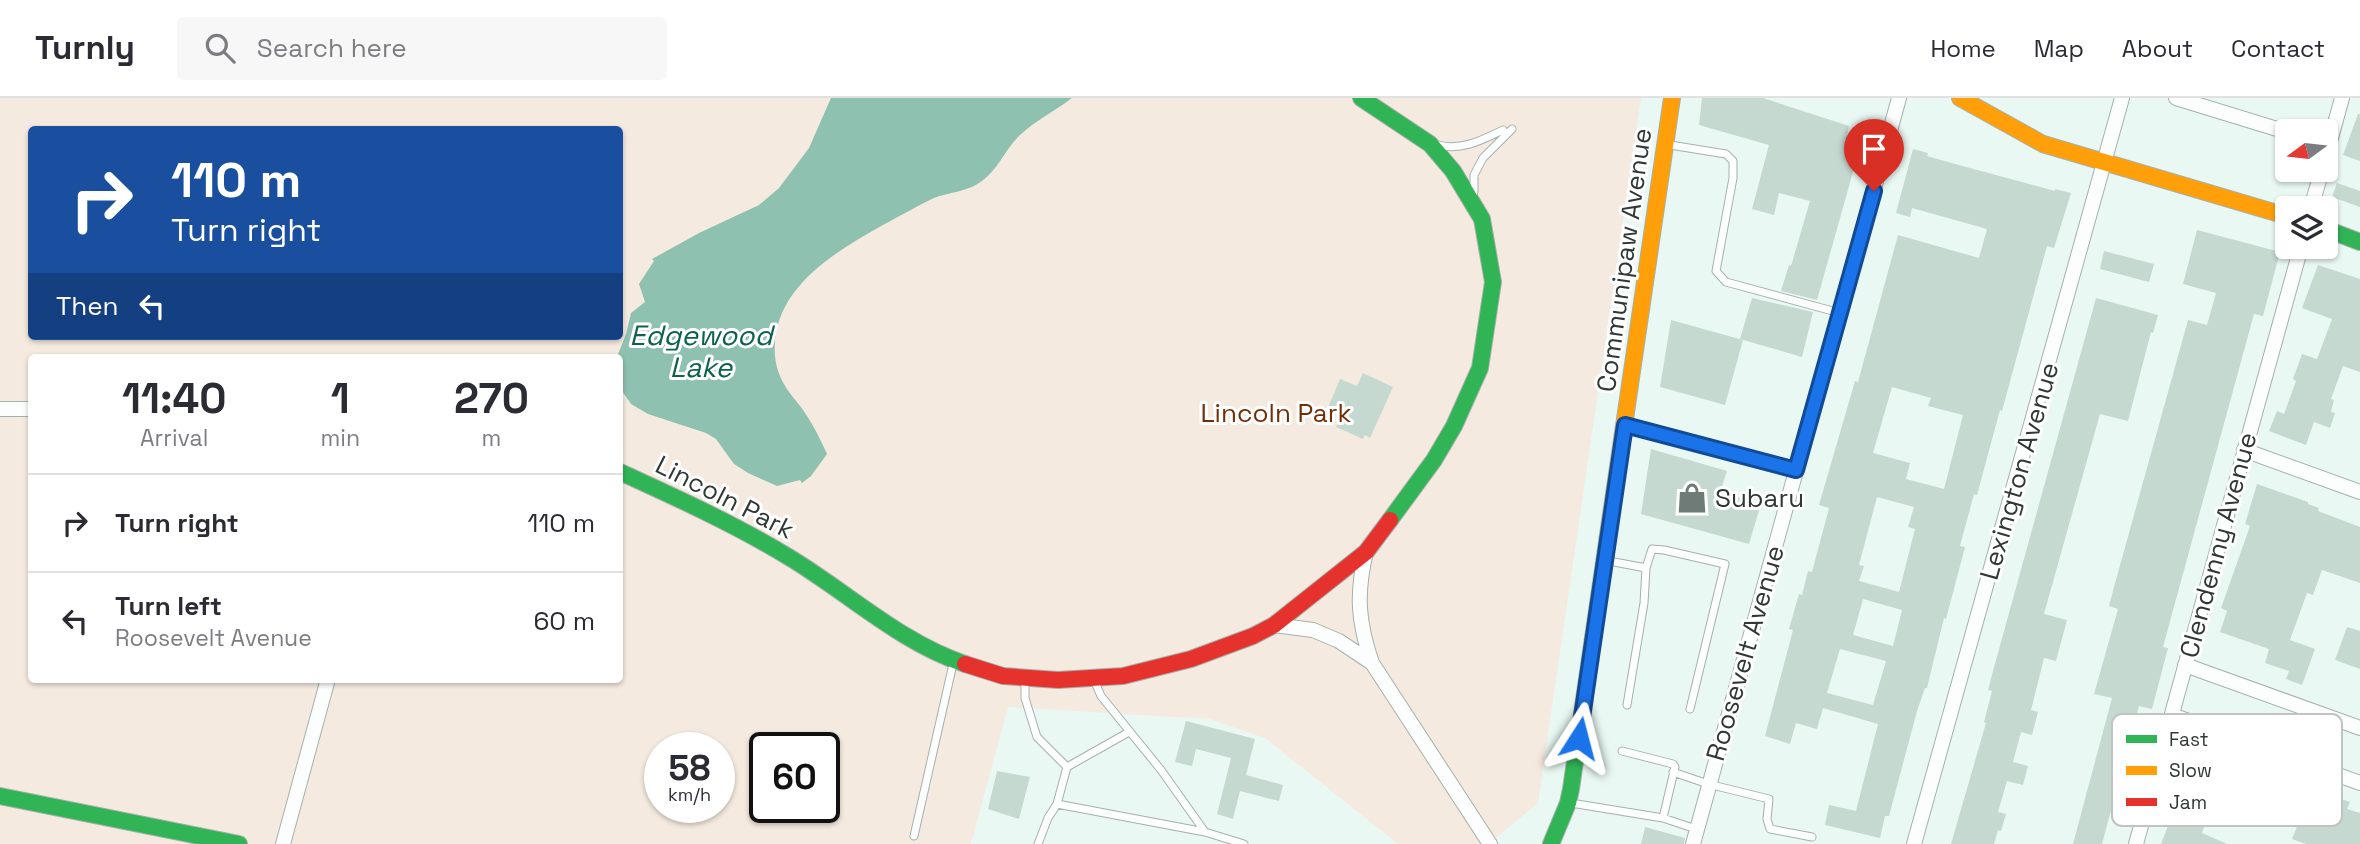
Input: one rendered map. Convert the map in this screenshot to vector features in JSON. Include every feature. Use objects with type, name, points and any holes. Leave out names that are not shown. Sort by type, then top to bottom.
[{"type":"main road","name":"Lincoln Park","points":[[623,473],[715,516],[788,556],[925,648],[1003,676],[1058,680],[1123,676],[1191,659],[1253,636],[1274,625],[1366,552],[1434,460],[1454,426],[1480,368],[1493,282],[1482,219],[1453,171],[1430,144],[1361,98]]},
{"type":"main road","name":"Communipaw Avenue","points":[[1569,844],[1568,803],[1672,98]]},
{"type":"main road","points":[[1960,98],[2043,144],[2275,213]]},
{"type":"main road","points":[[2338,234],[2360,242]]},
{"type":"main road","points":[[0,796],[239,844]]},
{"type":"main road","name":"Communipaw Avenue","points":[[1551,844],[1568,803]]},
{"type":"street","name":"Roosevelt Avenue","points":[[1695,837],[1899,98]]},
{"type":"street","name":"Lexington Avenue","points":[[1914,844],[2122,98]]},
{"type":"street","points":[[2176,98],[2275,128]]},
{"type":"street","points":[[2336,119],[2342,98]]},
{"type":"street","name":"Clendenny Avenue","points":[[2172,714],[2298,259]]},
{"type":"street","points":[[0,409],[28,409]]},
{"type":"street","points":[[2244,450],[2360,492]]},
{"type":"street","name":"Lincoln Park","points":[[1366,552],[1360,578],[1358,609],[1371,663],[1490,844]]},
{"type":"street","name":"Lincoln Park","points":[[1274,625],[1313,630],[1339,641],[1371,663]]},
{"type":"street","points":[[2185,665],[2321,714]]},
{"type":"street","points":[[283,844],[327,683]]},
{"type":"street","points":[[2342,722],[2360,728]]},
{"type":"street","points":[[2342,776],[2360,783]]},
{"type":"street","name":"Clendenny Avenue","points":[[2136,844],[2141,826]]},
{"type":"lane","points":[[1430,144],[1448,148],[1471,145],[1508,129],[1483,158],[1474,175],[1474,206]]},
{"type":"lane","points":[[1666,144],[1726,154],[1733,161],[1733,178],[1716,271],[1726,282],[1840,313]]},
{"type":"lane","points":[[1625,425],[1796,470]]},
{"type":"lane","points":[[1627,705],[1644,603],[1646,568],[1652,549],[1725,564],[1690,709]]},
{"type":"lane","points":[[1605,560],[1646,568]]},
{"type":"lane","points":[[914,836],[954,660]]},
{"type":"lane","points":[[1024,677],[1025,698],[1037,737],[1067,768]]},
{"type":"lane","points":[[1094,678],[1101,696],[1161,770],[1205,832]]},
{"type":"lane","points":[[1038,844],[1048,818],[1057,804],[1067,768],[1129,732]]},
{"type":"lane","points":[[1622,751],[1673,764],[1663,818]]},
{"type":"lane","points":[[1673,772],[1769,799],[1767,820],[1770,829],[1812,837]]},
{"type":"lane","points":[[1568,803],[1663,818],[1695,837]]},
{"type":"lane","points":[[1057,804],[1205,832],[1224,842],[1244,844]]},
{"type":"green space","name":"Lincoln Park","points":[[0,98],[1641,98],[1538,803],[1489,844],[1398,844],[1265,738],[1209,719],[1008,707],[971,844],[0,844]]},
{"type":"water","name":"Edgewood Lake","points":[[831,98],[1072,98],[1020,135],[979,183],[934,198],[864,236],[826,261],[808,276],[794,293],[783,312],[776,333],[776,364],[784,384],[808,418],[827,454],[811,476],[802,483],[800,480],[777,486],[734,464],[716,439],[706,433],[648,414],[631,404],[623,392],[623,354],[618,354],[631,313],[645,302],[639,284],[654,261],[652,259],[759,205],[779,188],[809,148]]},
{"type":"building","points":[[1702,98],[1763,98],[1849,126],[1847,136],[1862,140],[1817,300],[1781,291],[1810,201],[1779,193],[1774,215],[1752,209],[1769,145],[1699,125]]},
{"type":"building","points":[[2360,114],[2360,161],[2343,155]]},
{"type":"building","points":[[1913,149],[1959,165],[2071,193],[2054,248],[2047,246],[2002,411],[2000,410],[1977,495],[1974,494],[1960,546],[1965,547],[1927,688],[1917,711],[1889,816],[1885,816],[1880,838],[1825,825],[1829,805],[1856,811],[1878,724],[1823,708],[1817,729],[1796,723],[1790,744],[1765,736],[1793,630],[1789,629],[1808,571],[1812,572],[1829,508],[1819,505],[1855,381],[1858,382],[1898,235],[1979,258],[1987,229],[1912,208],[1910,217],[1896,213]],"holes":[[[1892,387],[1931,398],[1928,406],[1963,415],[1944,489],[1906,479],[1910,463],[1873,453]],[[1877,497],[1914,507],[1908,527],[1915,529],[1899,592],[1859,581],[1864,566],[1859,565]],[[1863,599],[1902,610],[1893,646],[1853,635]],[[1840,649],[1886,661],[1873,705],[1827,693]]]},
{"type":"building","points":[[2337,183],[2360,191],[2360,207],[2338,199],[2338,196],[2332,196]]},
{"type":"building","points":[[2197,230],[2275,251],[2275,259],[2278,259],[2263,316],[2254,314],[2163,647],[2168,648],[2152,709],[2139,706],[2137,714],[2112,714],[2112,807],[2102,844],[2073,844],[2112,698],[2094,694],[2118,609],[2109,606],[2188,320],[2207,325],[2216,293],[2183,284]]},
{"type":"building","points":[[2104,251],[2154,264],[2149,282],[2100,269]]},
{"type":"building","points":[[2318,265],[2360,279],[2360,372],[2343,366],[2331,399],[2334,400],[2331,412],[2335,413],[2330,428],[2314,422],[2306,445],[2269,431],[2277,411],[2284,414],[2302,354],[2317,359],[2332,319],[2302,308]]},
{"type":"building","points":[[1752,298],[1813,312],[1802,357],[1740,339]]},
{"type":"building","points":[[2096,298],[2158,315],[2153,333],[2151,332],[2128,421],[2100,414],[2044,614],[2067,620],[2056,661],[2044,658],[2031,710],[2038,712],[2032,735],[2021,732],[2013,762],[2028,766],[2023,785],[2007,781],[1998,812],[2006,814],[1994,844],[1951,844],[1986,723],[1984,722],[1992,691],[1988,690],[1993,671]]},
{"type":"building","name":"Subaru","points":[[1671,320],[1743,340],[1725,405],[1660,387]]},
{"type":"building","points":[[1363,373],[1393,387],[1370,438],[1365,435],[1363,439],[1336,427],[1341,416],[1327,410],[1340,379],[1357,386]]},
{"type":"building","name":"Subaru","points":[[1651,449],[1727,471],[1720,492],[1761,504],[1749,544],[1641,514]]},
{"type":"building","points":[[2257,484],[2308,502],[2319,508],[2318,511],[2360,527],[2360,583],[2322,570],[2313,595],[2307,593],[2290,640],[2315,649],[2302,685],[2286,679],[2289,671],[2265,663],[2269,649],[2220,632],[2227,611],[2221,608],[2250,526],[2245,524]]},
{"type":"building","points":[[2347,627],[2360,631],[2360,669],[2335,660]]},
{"type":"building","points":[[1186,721],[1255,739],[1246,775],[1283,785],[1279,801],[1240,791],[1233,819],[1217,814],[1231,758],[1196,749],[1192,766],[1175,762]]},
{"type":"building","points":[[997,771],[1030,777],[1019,819],[988,809]]},
{"type":"building","points":[[2342,799],[2350,802],[2347,809],[2360,813],[2360,844],[2306,844],[2292,839],[2297,826],[2342,826]]},
{"type":"building","points":[[2168,826],[2204,826],[2202,833],[2227,844],[2161,844]]},
{"type":"building","points":[[1645,827],[1685,838],[1684,844],[1641,844]]},
{"type":"traffic: fast","points":[[1361,98],[1430,144],[1453,171],[1482,219],[1493,282],[1480,368],[1454,426],[1434,460],[1390,520]]},
{"type":"traffic: fast","points":[[2338,234],[2360,242]]},
{"type":"traffic: fast","points":[[623,473],[767,544],[918,643],[965,664]]},
{"type":"traffic: fast","points":[[1551,844],[1571,789],[1608,535]]},
{"type":"traffic: fast","points":[[0,796],[239,844]]},
{"type":"traffic: slow","points":[[1608,535],[1672,98]]},
{"type":"traffic: slow","points":[[1960,98],[2043,144],[2275,212]]},
{"type":"traffic: jam","points":[[965,664],[1003,676],[1058,680],[1123,676],[1191,659],[1253,636],[1274,625],[1366,552],[1390,520]]},
{"type":"place","name":"Subaru","points":[[1692,498]]},
{"type":"route","points":[[1579,738],[1625,425],[1796,470],[1874,191]]}]
